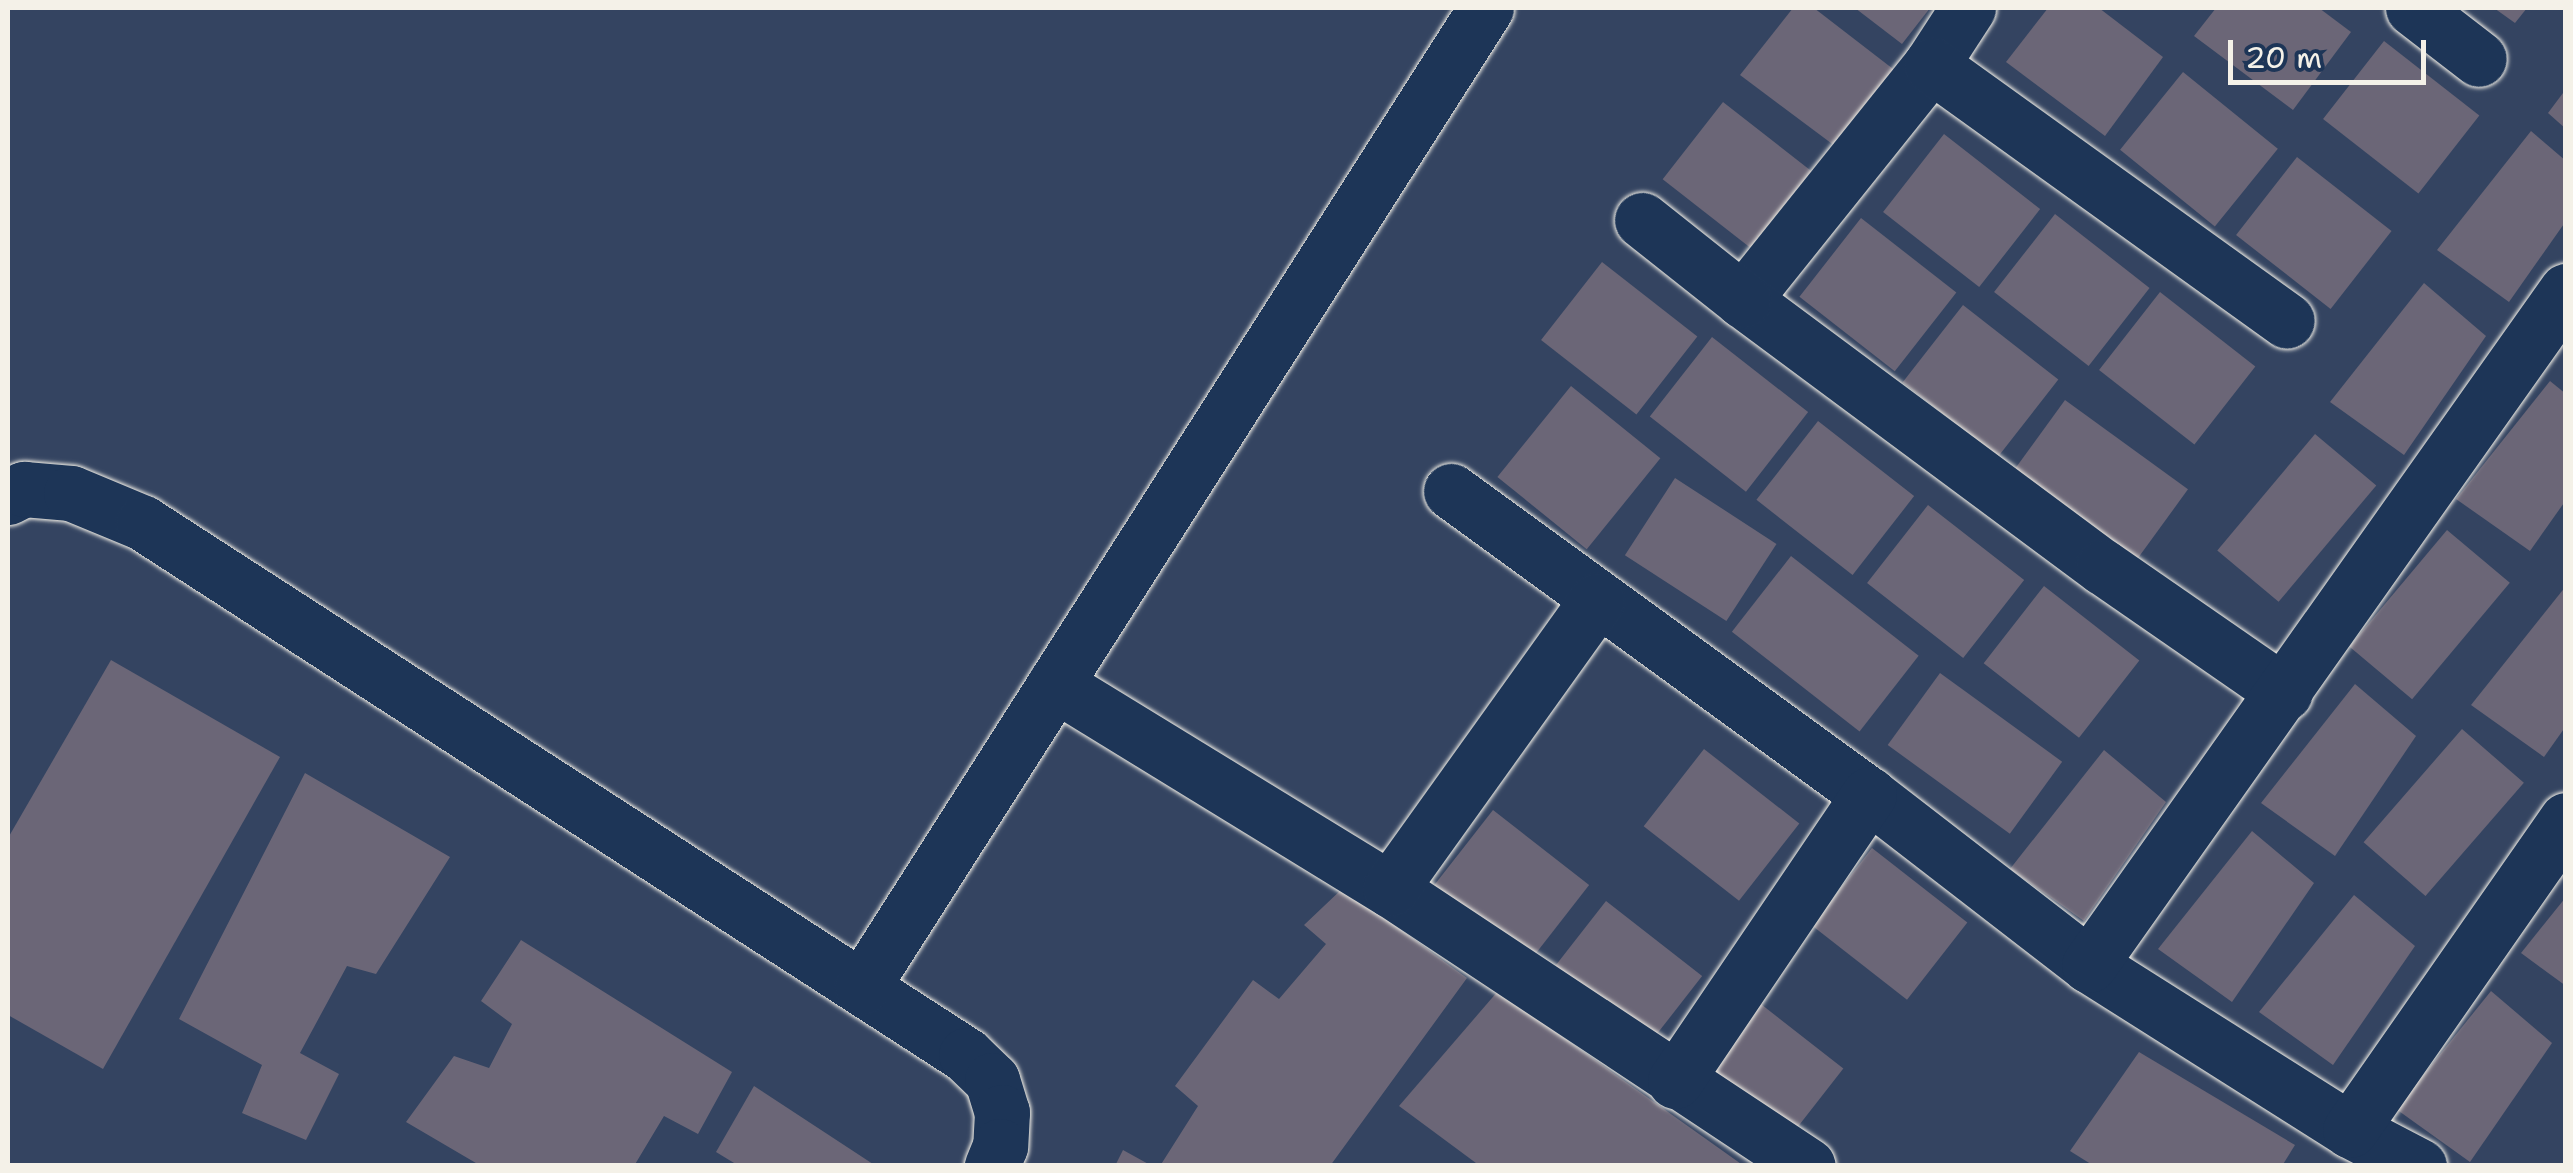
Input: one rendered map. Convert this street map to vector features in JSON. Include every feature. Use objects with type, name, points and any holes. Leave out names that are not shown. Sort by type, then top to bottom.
[{"type":"street","points":[[862,987],[1486,8]]},
{"type":"street","points":[[1743,300],[1930,64],[1968,8]]},
{"type":"street","points":[[2412,8],[2479,59]]},
{"type":"street","points":[[1930,64],[2286,321]]},
{"type":"street","points":[[1642,220],[2103,568],[2286,693]]},
{"type":"street","points":[[2089,965],[2286,693],[2566,291]]},
{"type":"street","points":[[8,497],[24,489],[70,492],[143,523],[966,1055],[992,1080],[1002,1112],[1000,1146],[992,1166]]},
{"type":"street","points":[[1451,491],[1869,796],[2089,965],[2350,1130],[2419,1166]]},
{"type":"street","points":[[1390,890],[1597,600]]},
{"type":"street","points":[[1055,684],[1390,890],[1808,1166]]},
{"type":"street","points":[[1675,1081],[1869,796]]},
{"type":"street","points":[[2350,1130],[2566,820]]},
{"type":"building","points":[[1793,8],[1814,8],[1897,72],[1839,149],[1740,75]]},
{"type":"building","points":[[1855,8],[1930,8],[1902,44]]},
{"type":"building","points":[[2048,8],[2099,8],[2163,57],[2105,136],[2006,62]]},
{"type":"building","points":[[2216,8],[2319,8],[2351,32],[2293,110],[2194,36]]},
{"type":"building","points":[[2494,8],[2527,8],[2515,23]]},
{"type":"building","points":[[2384,41],[2479,115],[2418,194],[2323,119]]},
{"type":"building","points":[[2183,72],[2278,149],[2215,226],[2120,150]]},
{"type":"building","points":[[2566,89],[2566,129],[2548,113]]},
{"type":"building","points":[[1723,102],[1818,176],[1758,254],[1663,179]]},
{"type":"building","points":[[2531,131],[2566,161],[2566,221],[2509,302],[2437,250]]},
{"type":"building","points":[[1944,134],[2040,209],[1979,287],[1883,212]]},
{"type":"building","points":[[2297,157],[2392,231],[2331,309],[2236,235]]},
{"type":"building","points":[[2055,214],[2150,288],[2089,366],[1994,292]]},
{"type":"building","points":[[1861,218],[1956,292],[1895,371],[1799,297]]},
{"type":"building","points":[[1602,262],[1697,336],[1636,415],[1541,340]]},
{"type":"building","points":[[2424,283],[2486,336],[2404,455],[2330,402]]},
{"type":"building","points":[[2160,292],[2255,366],[2194,445],[2099,370]]},
{"type":"building","points":[[1963,305],[2058,379],[1998,457],[1903,382]]},
{"type":"building","points":[[1712,337],[1808,412],[1746,492],[1650,417]]},
{"type":"building","points":[[2550,381],[2566,394],[2566,500],[2530,551],[2456,499]]},
{"type":"building","points":[[1571,386],[1660,458],[1587,549],[1497,477]]},
{"type":"building","points":[[2065,400],[2188,489],[2136,561],[2013,472]]},
{"type":"building","points":[[1818,421],[1914,496],[1853,575],[1756,500]]},
{"type":"building","points":[[2315,434],[2376,485],[2279,602],[2217,550]]},
{"type":"building","points":[[1675,478],[1776,544],[1726,621],[1625,555]]},
{"type":"building","points":[[1928,505],[2024,580],[1963,658],[1867,583]]},
{"type":"building","points":[[2447,530],[2510,583],[2412,699],[2349,646]]},
{"type":"building","points":[[1791,556],[1919,656],[1860,731],[1732,632]]},
{"type":"building","points":[[2044,586],[2139,660],[2079,738],[1984,663]]},
{"type":"building","points":[[2566,586],[2566,726],[2544,757],[2471,705]]},
{"type":"building","points":[[111,660],[280,757],[103,1069],[8,1015],[8,838]]},
{"type":"building","points":[[1940,673],[2062,762],[2010,834],[1888,745]]},
{"type":"building","points":[[2355,684],[2416,736],[2335,856],[2261,803]]},
{"type":"building","points":[[2462,729],[2524,783],[2425,896],[2364,842]]},
{"type":"building","points":[[1704,749],[1799,823],[1739,901],[1644,826]]},
{"type":"building","points":[[2104,750],[2166,802],[2084,921],[2010,869]]},
{"type":"building","points":[[305,773],[450,857],[376,974],[347,966],[300,1053],[339,1074],[306,1140],[242,1113],[262,1065],[179,1019]]},
{"type":"building","points":[[1493,810],[1589,885],[1528,964],[1431,889]]},
{"type":"building","points":[[2252,831],[2314,883],[2232,1002],[2158,949]]},
{"type":"building","points":[[1872,848],[1967,922],[1907,1000],[1812,925]]},
{"type":"building","points":[[1343,888],[1467,978],[1330,1166],[1160,1166],[1198,1106],[1175,1086],[1253,980],[1279,999],[1326,944],[1304,925]]},
{"type":"building","points":[[2354,895],[2415,946],[2333,1065],[2259,1012]]},
{"type":"building","points":[[2566,897],[2566,986],[2521,953]]},
{"type":"building","points":[[1606,901],[1702,976],[1641,1054],[1545,979]]},
{"type":"building","points":[[521,940],[732,1072],[698,1134],[664,1116],[634,1166],[481,1166],[406,1122],[454,1056],[489,1068],[512,1024],[481,1001]]},
{"type":"building","points":[[1498,991],[1744,1166],[1480,1166],[1399,1106]]},
{"type":"building","points":[[2491,991],[2552,1043],[2470,1162],[2396,1109]]},
{"type":"building","points":[[1748,994],[1843,1068],[1782,1147],[1687,1072]]},
{"type":"building","points":[[2139,1052],[2295,1145],[2282,1166],[2094,1166],[2070,1151]]},
{"type":"building","points":[[754,1086],[876,1166],[739,1166],[716,1152]]},
{"type":"building","points":[[1123,1150],[1152,1166],[1115,1166]]}]
